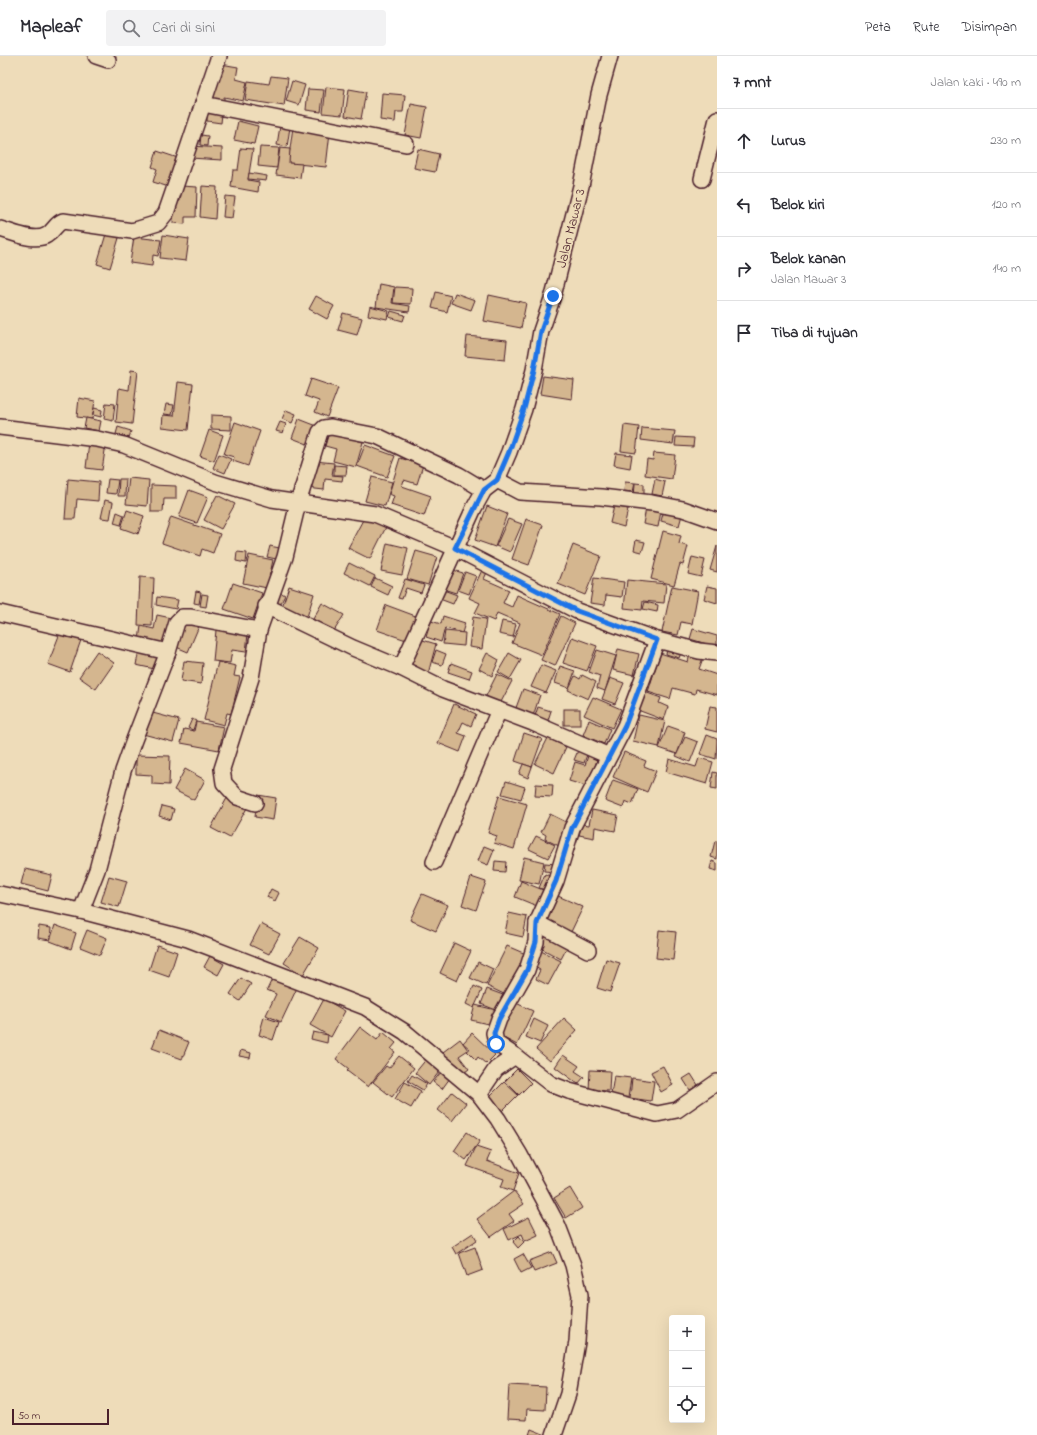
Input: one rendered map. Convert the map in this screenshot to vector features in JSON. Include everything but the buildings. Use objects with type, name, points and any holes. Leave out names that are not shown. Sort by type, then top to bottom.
[{"type":"street","points":[[0,229],[31,238],[39,238],[47,235],[58,223],[63,221],[132,232],[158,223],[166,213],[218,56]]},
{"type":"street","name":"Jalan Mawar 3","points":[[401,668],[455,548],[484,490],[497,480],[509,452],[534,370],[541,331],[553,296],[581,186],[599,95],[610,56]]},
{"type":"street","points":[[203,104],[406,144]]},
{"type":"street","points":[[702,179],[717,119]]},
{"type":"street","points":[[0,427],[124,445],[215,482],[272,499],[375,514],[455,548],[577,611],[657,640],[717,653]]},
{"type":"street","points":[[255,803],[237,797],[224,783],[222,768],[251,678],[258,630],[284,557],[298,503],[320,432],[324,428],[331,427],[377,436],[459,475],[484,490]]},
{"type":"street","points":[[497,480],[520,492],[602,497],[652,503],[683,509],[717,521]]},
{"type":"street","points":[[266,606],[443,689],[499,710],[609,756]]},
{"type":"street","points":[[0,613],[168,652]]},
{"type":"street","points":[[81,911],[97,870],[125,764],[168,652],[177,622],[182,617],[258,630]]},
{"type":"street","points":[[657,640],[625,726],[572,828],[556,881],[537,923],[536,942],[527,970],[499,1019],[494,1033],[496,1044],[515,1056],[551,1084],[569,1091],[657,1114],[677,1110],[717,1082]]},
{"type":"street","points":[[434,862],[499,710]]},
{"type":"street","points":[[0,894],[81,911],[188,939],[365,1008],[405,1032],[479,1094],[498,1119],[520,1155],[558,1226],[573,1265],[580,1295],[577,1342],[568,1394],[554,1435]]},
{"type":"street","points":[[537,923],[588,950]]},
{"type":"street","points":[[479,1094],[496,1070],[515,1056]]},
{"type":"route","points":[[496,1044],[494,1033],[499,1019],[527,970],[536,942],[537,923],[556,881],[572,828],[625,726],[657,640],[577,611],[455,548],[484,490],[497,480],[509,452],[524,409],[534,370],[541,331],[553,296]]}]
